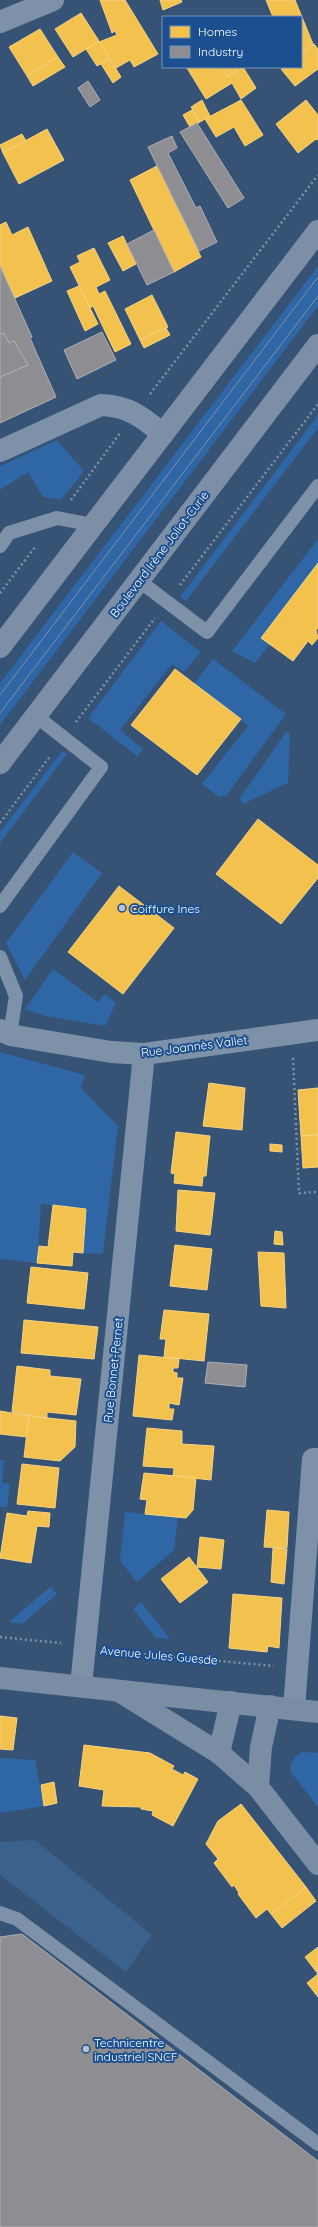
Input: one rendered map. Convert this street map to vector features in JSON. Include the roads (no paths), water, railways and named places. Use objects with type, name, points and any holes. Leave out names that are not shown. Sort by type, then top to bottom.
[{"type":"main road","points":[[0,647],[318,231]]},
{"type":"main road","name":"Boulevard Irène Joliot-Curie","points":[[0,763],[318,345]]},
{"type":"street","points":[[0,22],[53,0]]},
{"type":"street","points":[[0,451],[100,405],[117,406],[135,413],[163,434]]},
{"type":"street","name":"Rue Joannès Vallet","points":[[5,1032],[111,1052],[144,1054],[318,1030]]},
{"type":"street","name":"Rue Bonnet-Pernet","points":[[81,1686],[86,1649],[144,1054]]},
{"type":"street","points":[[294,1709],[313,1459],[318,1459]]},
{"type":"street","points":[[0,1678],[318,1712]]},
{"type":"street","points":[[117,1690],[219,1753],[258,1787],[318,1864]]},
{"type":"street","points":[[219,1753],[231,1702]]},
{"type":"street","points":[[258,1787],[261,1747],[270,1706]]},
{"type":"lane","points":[[138,580],[207,632],[318,486]]},
{"type":"lane","points":[[0,546],[10,533],[57,518],[94,525]]},
{"type":"lane","points":[[0,906],[101,767],[36,716]]},
{"type":"lane","points":[[0,957],[16,996],[5,1032]]},
{"type":"lane","points":[[0,1913],[17,1919],[318,2144]]},
{"type":"tram line","points":[[0,695],[318,277]]},
{"type":"tram line","points":[[0,713],[318,296]]},
{"type":"place","name":"Coiffure Ines","points":[[122,908]]},
{"type":"place","name":"Technicentre industriel SNCF","points":[[86,2049]]}]
